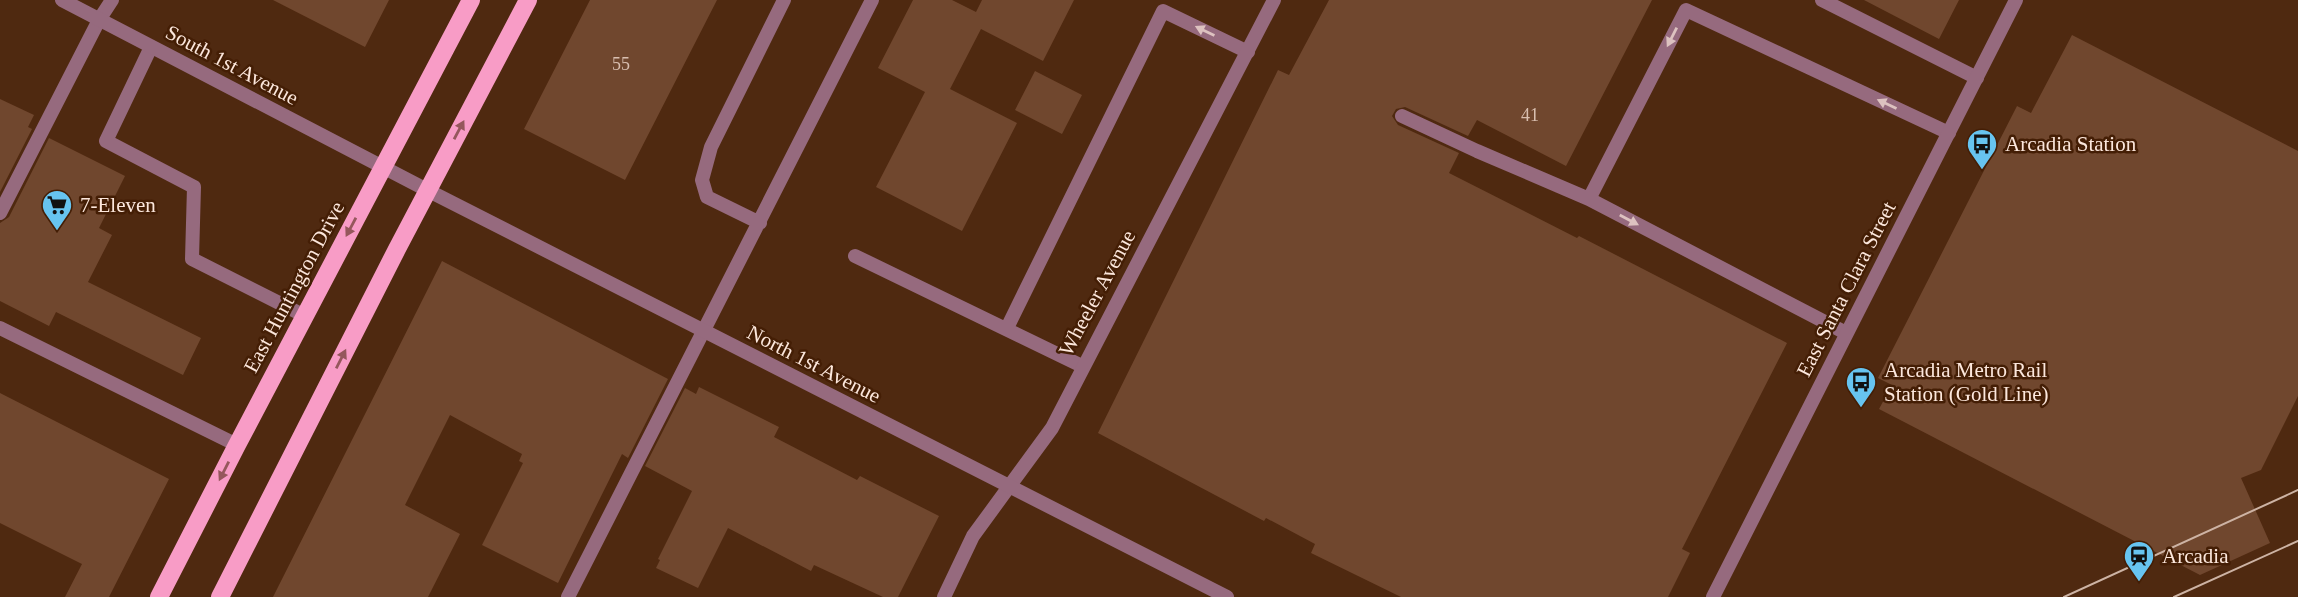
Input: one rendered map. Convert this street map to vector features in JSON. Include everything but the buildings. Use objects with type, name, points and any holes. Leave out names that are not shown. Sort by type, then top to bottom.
[{"type":"main road","name":"East Huntington Drive","points":[[159,597],[471,0]]},
{"type":"main road","points":[[219,597],[528,0]]},
{"type":"street","name":"South 1st Avenue","points":[[62,0],[383,167]]},
{"type":"street","points":[[0,213],[111,0]]},
{"type":"street","points":[[760,223],[707,197],[702,180],[710,147],[784,0]]},
{"type":"street","points":[[568,597],[872,0]]},
{"type":"street","name":"Wheeler Avenue","points":[[944,597],[973,536],[1052,428],[1274,0]]},
{"type":"street","points":[[1822,0],[1977,78]]},
{"type":"street","name":"East Santa Clara Street","points":[[1713,597],[2016,0]]},
{"type":"street","points":[[1589,199],[1686,10],[1949,133]]},
{"type":"street","points":[[1007,328],[1163,11],[1248,52]]},
{"type":"street","points":[[151,47],[106,141],[194,187],[192,259],[305,316]]},
{"type":"street","points":[[1402,116],[1589,199],[1846,333]]},
{"type":"street","name":"North 1st Avenue","points":[[383,167],[1227,597]]},
{"type":"street","points":[[855,256],[1082,366]]},
{"type":"street","points":[[0,328],[237,445]]},
{"type":"tram line","points":[[2064,597],[2298,490]]},
{"type":"tram line","points":[[2174,597],[2298,541]]},
{"type":"place","name":"Arcadia Station","points":[[1982,171]]},
{"type":"place","name":"7-Eleven","points":[[57,232]]},
{"type":"place","name":"Arcadia Metro Rail Station (Gold Line)","points":[[1861,409]]},
{"type":"place","name":"Arcadia","points":[[2139,583]]}]
